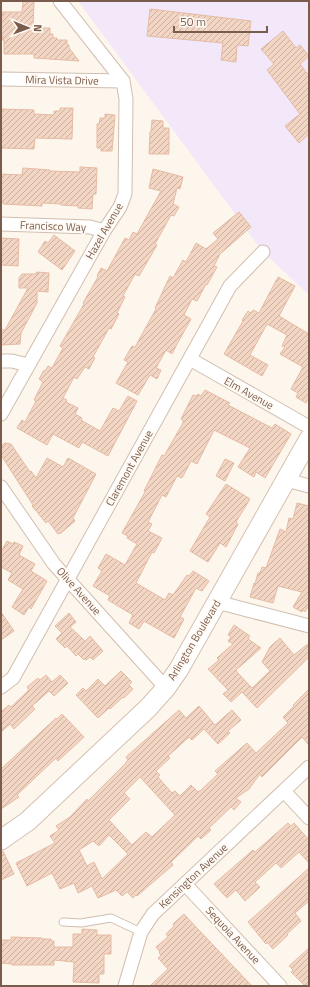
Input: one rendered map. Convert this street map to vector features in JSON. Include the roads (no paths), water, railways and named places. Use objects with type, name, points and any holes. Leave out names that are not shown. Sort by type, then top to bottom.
[{"type":"main road","name":"Arlington Boulevard","points":[[1,840],[28,821],[148,708],[166,688],[179,670],[309,439]]},
{"type":"street","name":"Hazel Avenue","points":[[1,414],[104,231],[120,206],[125,194],[126,99],[122,81],[60,1]]},
{"type":"street","name":"Mira Vista Drive","points":[[1,79],[122,81]]},
{"type":"street","name":"Francisco Way","points":[[1,224],[90,227],[104,231]]},
{"type":"street","name":"Claremont Avenue","points":[[1,688],[13,678],[230,286],[263,252]]},
{"type":"street","name":"Elm Avenue","points":[[190,360],[309,426]]},
{"type":"street","points":[[1,361],[12,361],[28,365]]},
{"type":"street","points":[[286,480],[309,486]]},
{"type":"street","name":"Olive Avenue","points":[[1,487],[54,564],[166,688]]},
{"type":"street","points":[[217,602],[309,626]]},
{"type":"street","name":"Kensington Avenue","points":[[125,986],[141,932],[153,914],[309,768]]},
{"type":"street","points":[[284,791],[309,818]]},
{"type":"street","name":"Sequoia Avenue","points":[[185,884],[280,986]]},
{"type":"lane","points":[[63,922],[81,922],[111,918],[141,932]]}]
